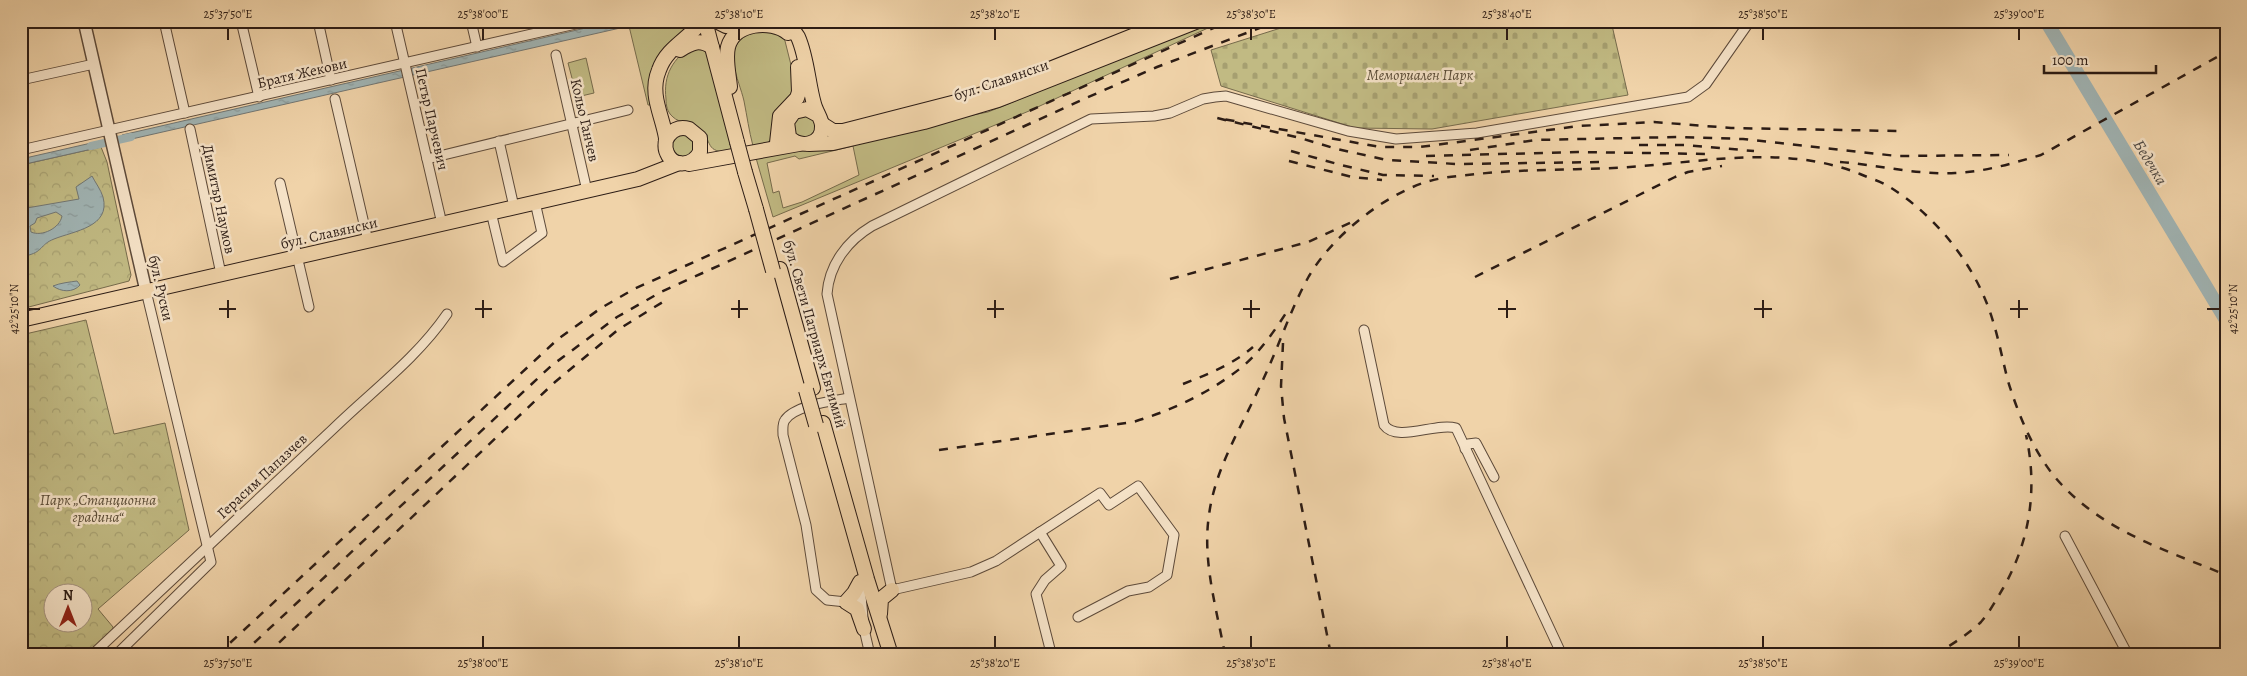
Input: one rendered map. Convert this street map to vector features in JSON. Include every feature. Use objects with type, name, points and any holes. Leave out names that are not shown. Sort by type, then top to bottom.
[{"type":"main road","name":"бул. Свети Патриарх Евтимий","points":[[703,21],[777,270],[863,580],[881,655]]},
{"type":"main road","points":[[701,147],[696,159],[681,163],[670,158],[656,102],[655,88],[658,71],[670,51],[703,21]]},
{"type":"main road","name":"бул. Свети Патриарх Евтимий","points":[[715,21],[740,141]]},
{"type":"main road","points":[[715,21],[722,25],[731,26],[755,21]]},
{"type":"main road","points":[[781,21],[790,27],[798,38],[820,120],[820,136],[804,144],[789,137],[786,125]]},
{"type":"main road","name":"бул. Славянски","points":[[820,120],[833,131],[843,131],[960,101],[1021,82],[1176,24],[1198,21]]},
{"type":"main road","points":[[730,87],[728,48],[734,38],[742,31],[764,24],[775,25],[792,37],[806,94],[803,102],[789,117],[772,146]]},
{"type":"main road","name":"бул. Славянски","points":[[21,320],[587,191],[645,177],[681,163],[724,159],[772,146],[833,143],[974,108],[1026,90],[1176,24]]},
{"type":"main road","points":[[712,47],[701,42],[691,43],[673,56],[663,75],[661,94],[664,113],[674,124],[697,134],[701,147],[711,155],[724,159]]},
{"type":"main road","points":[[772,146],[780,116],[797,98],[799,92],[796,49]]},
{"type":"main road","points":[[794,112],[807,109],[820,120]]},
{"type":"main road","points":[[645,177],[655,168],[673,131],[684,128]]},
{"type":"main road","name":"бул. Свети Патриарх Евтимий","points":[[863,580],[882,624],[890,655]]},
{"type":"main road","points":[[864,629],[857,609],[846,602],[863,580],[880,590],[892,590]]},
{"type":"main road","points":[[882,624],[881,599],[892,590]]},
{"type":"street","name":"бул. Руски","points":[[84,21],[211,562],[116,655]]},
{"type":"street","points":[[164,21],[186,113]]},
{"type":"street","points":[[241,21],[258,97]]},
{"type":"street","points":[[318,21],[331,80]]},
{"type":"street","name":"Петър Парчевич","points":[[395,21],[442,224]]},
{"type":"street","points":[[472,21],[477,47]]},
{"type":"street","name":"Братя Жекови","points":[[21,150],[331,80],[405,66],[549,26],[589,21]]},
{"type":"street","points":[[1078,617],[1128,591],[1149,588],[1167,575],[1174,535],[1138,486],[1109,505],[1100,493],[996,561],[971,572],[892,590],[826,294],[827,285],[835,265],[850,242],[872,226],[1091,119],[1154,116],[1170,113],[1203,99],[1226,96],[1371,136],[1396,139],[1477,133],[1688,97],[1706,84],[1750,21]]},
{"type":"street","name":"Кольо Ганчев","points":[[556,55],[587,191]]},
{"type":"street","points":[[21,80],[94,64]]},
{"type":"street","points":[[335,99],[368,240]]},
{"type":"street","points":[[427,159],[628,110]]},
{"type":"street","name":"Димитър Наумов","points":[[190,129],[221,274]]},
{"type":"street","points":[[499,141],[514,207]]},
{"type":"street","points":[[280,183],[309,306]]},
{"type":"street","points":[[491,212],[503,262],[542,233],[536,202]]},
{"type":"street","name":"Герасим Папазчев","points":[[92,655],[399,369],[431,337],[447,314]]},
{"type":"street","points":[[1364,330],[1384,425],[1388,430],[1396,433],[1452,426],[1456,428],[1562,655]]},
{"type":"street","points":[[846,602],[828,600],[816,590],[806,525],[783,435],[783,426],[786,419],[802,408],[850,398]]},
{"type":"street","points":[[1465,449],[1468,444],[1476,443],[1494,477]]},
{"type":"street","points":[[1040,532],[1061,566],[1045,580],[1036,594],[1050,653],[1048,655]]},
{"type":"street","points":[[2065,536],[2128,655]]},
{"type":"street","points":[[863,580],[864,629],[870,655]]},
{"type":"green space","points":[[651,21],[693,21],[666,46],[655,61],[650,77],[650,105],[648,105],[629,26]]},
{"type":"green space","points":[[1212,21],[1223,21],[1029,111],[773,217],[756,158],[988,112]],"holes":[[[853,146],[859,175],[802,202],[783,208],[779,191],[773,193],[767,163],[795,156],[799,159]]]},
{"type":"green space","name":"Мемориален Парк","points":[[1303,21],[1611,21],[1628,95],[1432,129],[1355,128],[1221,86],[1211,50]]},
{"type":"green space","points":[[770,30],[785,41],[796,85],[773,138],[766,144],[753,146],[744,101],[734,65],[735,48],[748,35]]},
{"type":"green space","points":[[693,46],[704,49],[706,52],[733,152],[717,151],[710,146],[703,132],[698,127],[675,119],[667,108],[665,90],[668,75],[680,56]]},
{"type":"green space","points":[[586,58],[594,93],[577,97],[568,63]]},
{"type":"green space","points":[[804,116],[812,119],[815,127],[812,135],[804,138],[796,135],[793,127],[796,119]]},
{"type":"green space","points":[[679,135],[687,135],[694,142],[694,150],[687,157],[679,157],[672,150],[672,142]]},
{"type":"green space","points":[[101,147],[107,162],[131,275],[129,281],[21,309],[21,165]]},
{"type":"green space","name":"Парк „Станционна градина“","points":[[86,320],[114,434],[165,423],[189,530],[98,609],[113,627],[113,630],[100,643],[82,655],[21,655],[21,335]]},
{"type":"water","points":[[616,21],[651,21],[123,141],[122,135]]},
{"type":"water","points":[[100,141],[101,147],[21,165],[21,159]]},
{"type":"water","points":[[92,176],[103,197],[104,207],[102,215],[89,226],[49,241],[39,250],[25,256],[25,259],[21,259],[21,209],[79,199],[76,187]],"holes":[[[56,212],[62,216],[54,228],[40,233],[31,232],[30,226],[35,223],[37,218]]]},
{"type":"water","points":[[77,281],[80,285],[70,290],[60,290],[53,286],[62,283]]},
{"type":"waterway","name":"Бедечка","points":[[2046,21],[2226,320]]},
{"type":"waterway","points":[[91,146],[131,137]]},
{"type":"railway","points":[[217,655],[558,339],[601,308],[634,289],[1229,21]]},
{"type":"railway","points":[[241,655],[551,366],[617,317],[661,292],[1086,98],[1157,67],[1278,21]]},
{"type":"railway","points":[[1840,162],[1941,173],[1977,171],[1999,167],[2041,155],[2226,52]]},
{"type":"railway","points":[[1599,162],[1457,164],[1387,160],[1217,118],[1380,147],[1420,147],[1579,126],[1654,122],[1731,128],[1898,131]]},
{"type":"railway","points":[[1470,150],[1535,140],[1679,137],[1743,139],[1897,156],[2009,155]]},
{"type":"railway","points":[[1639,145],[1684,145],[1754,151]]},
{"type":"railway","points":[[1291,151],[1383,175],[1434,176]]},
{"type":"railway","points":[[1426,156],[1578,152],[1711,154]]},
{"type":"railway","points":[[1225,655],[1211,585],[1207,550],[1207,532],[1212,498],[1223,464],[1309,276],[1330,247],[1344,233],[1358,220],[1390,198],[1436,179],[1498,172],[1621,168],[1752,157],[1807,160],[1834,165],[1885,184],[1905,197],[1936,225],[1950,241],[1973,275],[1983,293],[1990,312],[2017,409],[2036,450],[2062,485],[2098,516],[2118,528],[2139,539],[2226,575]]},
{"type":"railway","points":[[1289,161],[1352,177],[1382,180]]},
{"type":"railway","points":[[1475,277],[1675,177],[1688,172],[1722,166]]},
{"type":"railway","points":[[1170,279],[1308,242],[1352,222]]},
{"type":"railway","points":[[266,655],[555,382],[619,329],[666,300]]},
{"type":"railway","points":[[939,450],[1133,422],[1162,412],[1190,400],[1217,385],[1242,367],[1273,333],[1288,310]]},
{"type":"railway","points":[[1283,343],[1281,386],[1284,418],[1331,655]]},
{"type":"railway","points":[[1183,384],[1211,373],[1253,347]]},
{"type":"railway","points":[[1934,655],[1958,640],[1981,622],[2012,572],[2025,534],[2029,515],[2031,475],[2026,435]]}]
